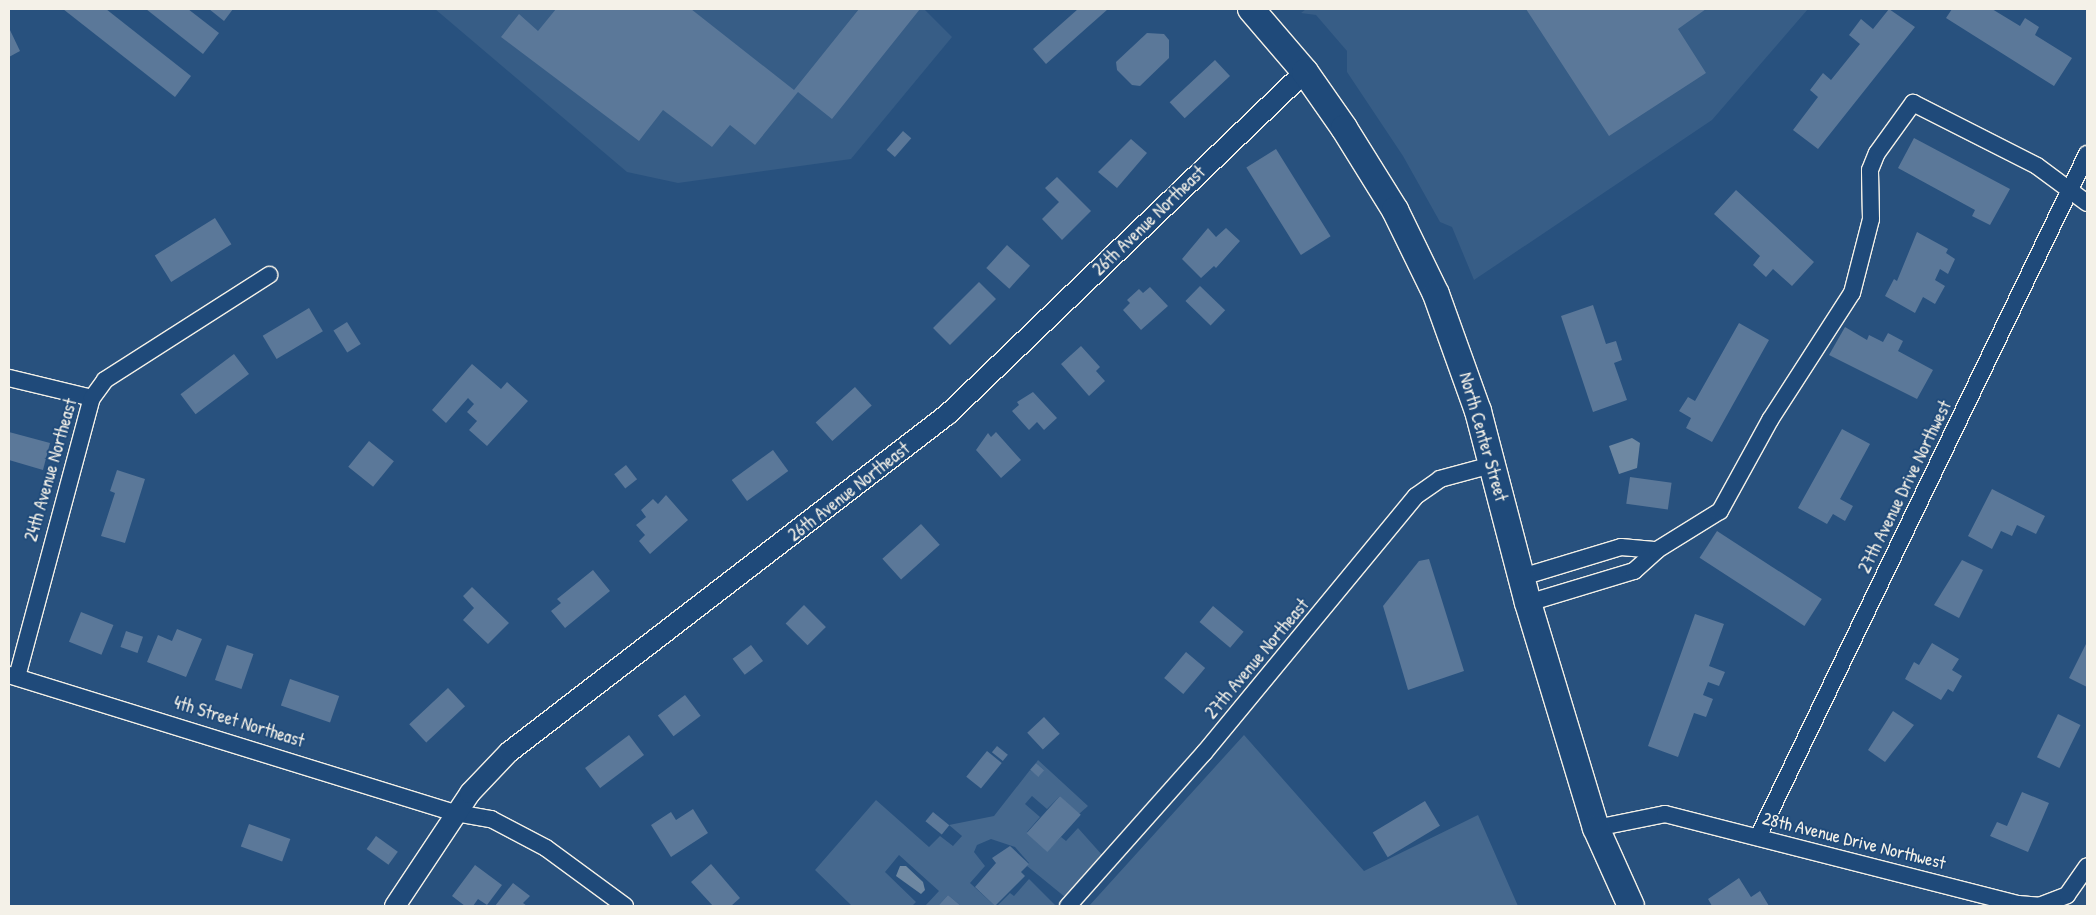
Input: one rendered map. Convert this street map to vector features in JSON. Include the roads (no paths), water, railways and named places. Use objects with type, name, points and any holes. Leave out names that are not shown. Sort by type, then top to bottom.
[{"type":"main road","name":"North Center Street","points":[[1251,9],[1305,72],[1379,184],[1424,268],[1468,380],[1528,603],[1596,828],[1631,906]]},
{"type":"street","name":"26th Avenue Northeast","points":[[396,906],[456,813],[484,776],[536,730],[948,414],[1305,72]]},
{"type":"street","points":[[1528,603],[1634,571],[1657,550],[1720,511],[1770,420],[1849,299],[1871,219],[1870,170],[1877,153],[1913,103],[2037,166],[2087,203]]},
{"type":"street","name":"27th Avenue Drive Northwest","points":[[1758,837],[2087,154]]},
{"type":"street","name":"24th Avenue Northeast","points":[[13,676],[92,398],[105,380],[270,275]]},
{"type":"street","points":[[9,378],[92,398]]},
{"type":"street","name":"27th Avenue Northeast","points":[[1068,906],[1292,650],[1416,496],[1440,479],[1492,465]]},
{"type":"street","points":[[1522,577],[1621,547],[1657,550]]},
{"type":"street","points":[[1621,547],[1634,571]]},
{"type":"street","name":"4th Street Northeast","points":[[13,676],[456,813],[491,819],[546,848],[624,906]]},
{"type":"street","name":"28th Avenue Drive Northwest","points":[[1596,828],[1665,814],[2018,904],[2039,906],[2057,900],[2072,891],[2087,866]]}]
